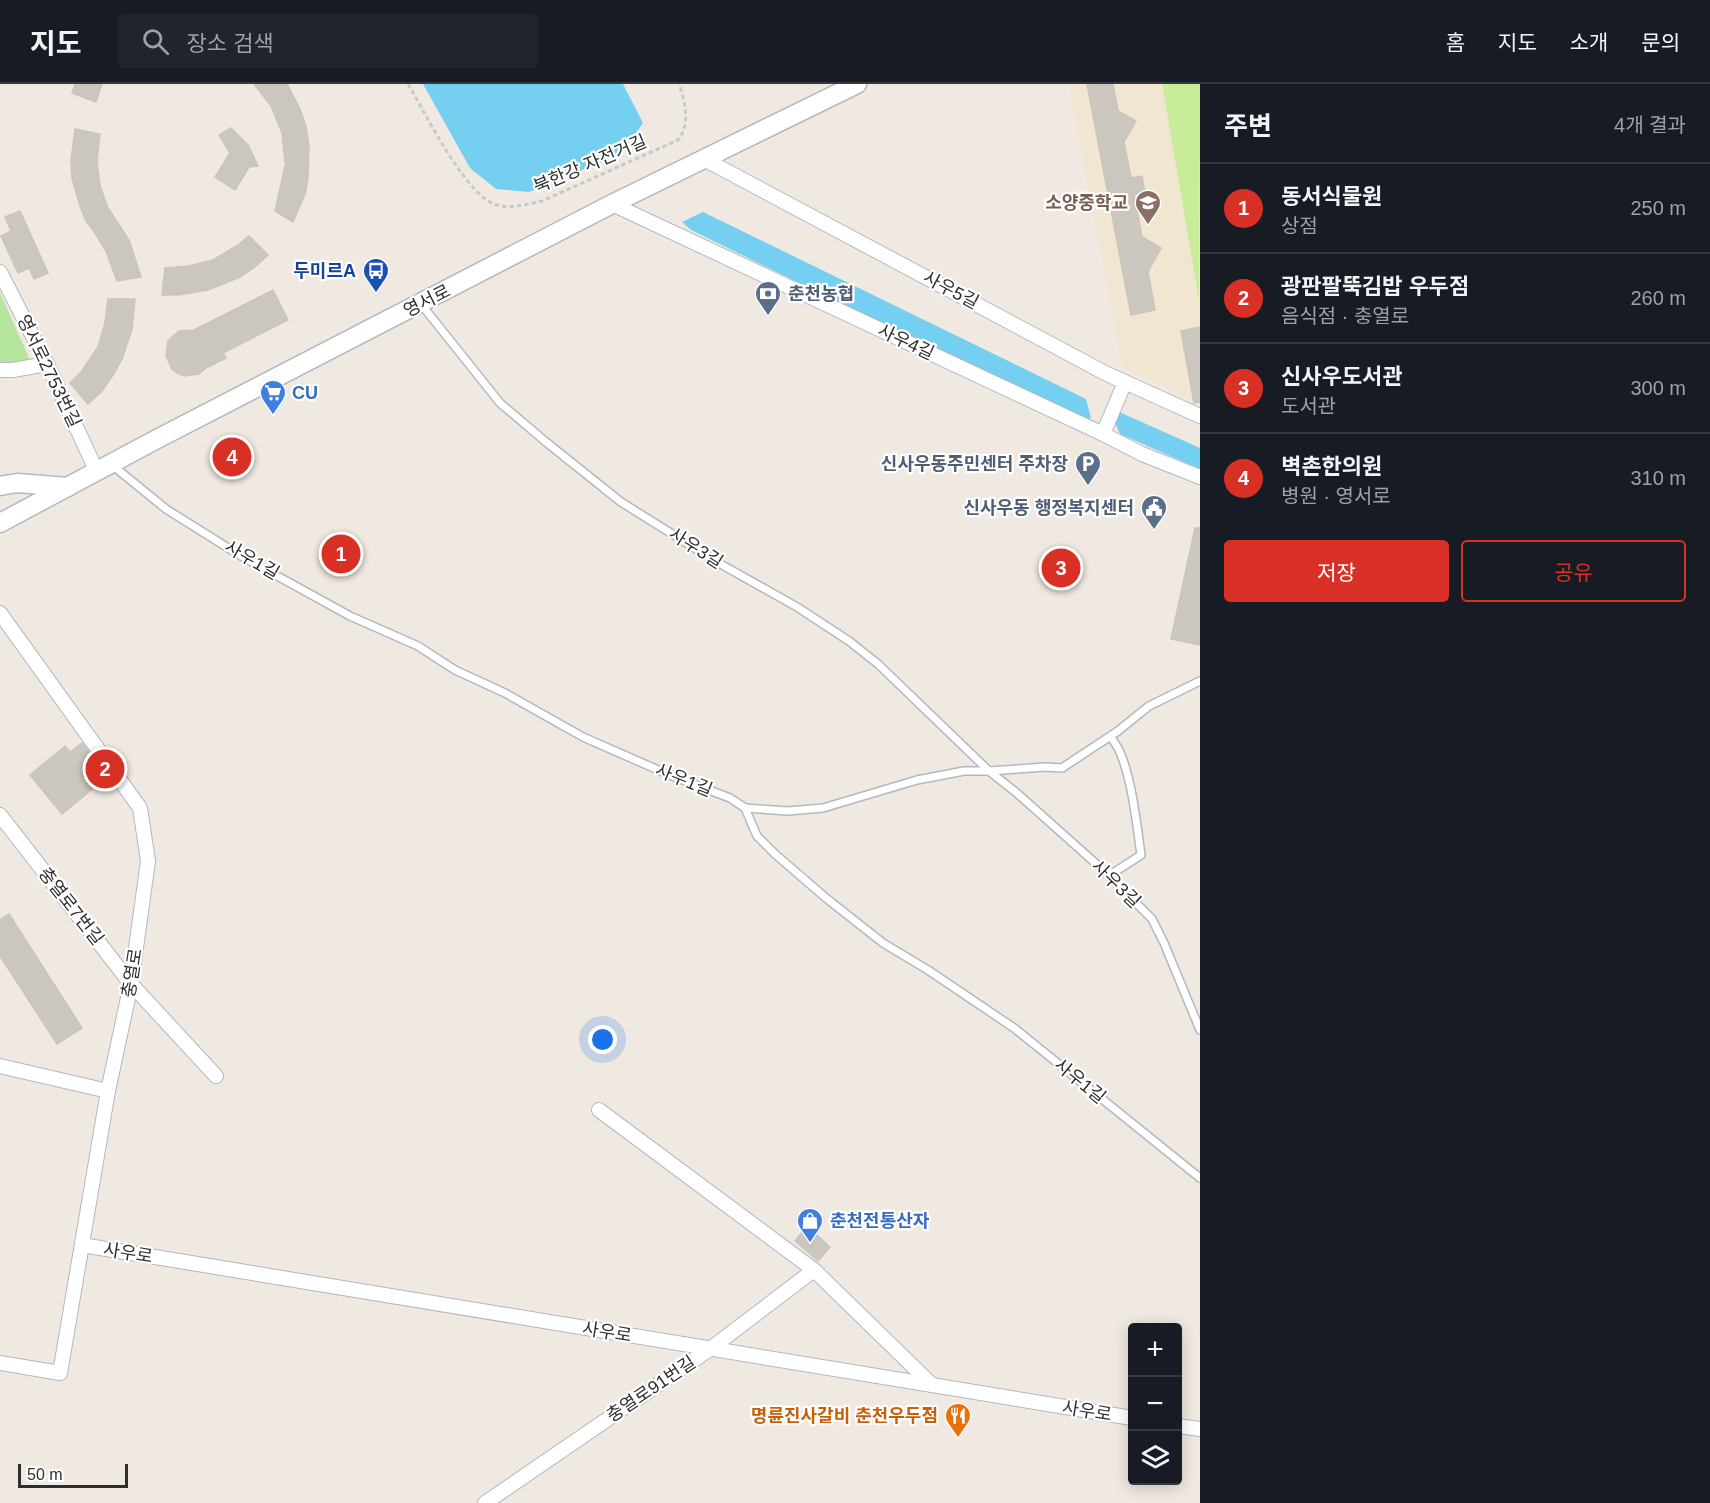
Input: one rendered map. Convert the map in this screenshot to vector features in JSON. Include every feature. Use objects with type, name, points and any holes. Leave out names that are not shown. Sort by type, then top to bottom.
[{"type":"street","name":"영서로","points":[[0,523],[612,204],[857,84]]},
{"type":"street","name":"사우5길","points":[[704,159],[1125,382],[1200,416]]},
{"type":"street","name":"사우4길","points":[[612,204],[1142,454],[1200,477]]},
{"type":"street","name":"영서로2753번길","points":[[0,272],[47,364],[104,467]]},
{"type":"street","points":[[0,370],[47,364]]},
{"type":"street","points":[[1103,434],[1125,382]]},
{"type":"street","points":[[0,486],[17,483],[68,486]]},
{"type":"street","name":"충열로","points":[[0,613],[140,808],[148,861],[131,984],[108,1091],[60,1373],[0,1363]]},
{"type":"street","name":"충열로7번길","points":[[0,815],[131,984],[216,1076]]},
{"type":"street","points":[[0,1066],[108,1091]]},
{"type":"street","points":[[599,1110],[814,1270],[932,1385]]},
{"type":"street","name":"사우로","points":[[82,1245],[1128,1417]]},
{"type":"street","name":"충열로91번길","points":[[485,1503],[710,1349],[814,1270]]},
{"type":"street","points":[[1182,1427],[1200,1429]]},
{"type":"lane","name":"사우3길","points":[[422,304],[501,403],[546,442],[621,502],[717,562],[797,607],[849,641],[878,664],[989,771],[1101,869],[1152,919],[1200,1030]]},
{"type":"lane","name":"사우1길","points":[[104,467],[166,510],[350,616],[418,646],[455,670],[505,693],[583,736],[664,773],[730,798],[745,808],[757,836],[826,898],[883,943],[928,970],[1014,1028],[1200,1178]]},
{"type":"lane","points":[[745,808],[788,811],[823,808],[917,780],[964,771],[1062,768],[1110,737],[1149,706],[1200,681]]},
{"type":"lane","points":[[1101,869],[1113,873],[1142,855],[1129,777],[1115,741],[1110,737]]},
{"type":"path","name":"북한강 자전거길","points":[[408,84],[459,171],[472,187],[483,198],[495,204],[509,206],[542,201],[678,140],[686,125],[679,84]]},
{"type":"shaded area","name":"소양중학교","points":[[1069,84],[1200,84],[1200,404],[1123,368]]},
{"type":"green space","points":[[1162,84],[1200,84],[1199,300]]},
{"type":"green space","points":[[0,293],[30,360],[10,368],[0,365]]},
{"type":"water","points":[[423,84],[623,84],[643,123],[621,154],[529,192],[496,189],[470,168]]},
{"type":"water","points":[[703,212],[1086,399],[1091,418],[1082,421],[691,230],[682,222]]},
{"type":"water","points":[[1117,411],[1200,448],[1200,469],[1120,434],[1113,419]]},
{"type":"building","points":[[75,84],[102,84],[96,102],[72,93]]},
{"type":"building","points":[[254,84],[287,84],[306,127],[309,146],[308,178],[305,194],[293,222],[275,211],[286,162],[282,133],[271,106]]},
{"type":"building","points":[[1087,84],[1113,84],[1118,111],[1136,121],[1124,142],[1131,178],[1142,176],[1145,193],[1134,195],[1142,237],[1161,248],[1148,272],[1155,310],[1131,315]]},
{"type":"building","points":[[231,128],[248,145],[258,166],[249,167],[235,190],[215,177],[230,153],[219,135]]},
{"type":"building","points":[[75,129],[100,134],[97,161],[100,186],[108,208],[129,240],[141,277],[117,281],[106,251],[86,221],[72,178],[71,161]]},
{"type":"building","points":[[20,211],[48,273],[34,279],[29,268],[18,273],[1,236],[11,231],[5,217]]},
{"type":"building","points":[[249,236],[268,255],[255,267],[240,277],[208,290],[179,295],[162,295],[165,268],[189,266],[213,260]]},
{"type":"building","points":[[273,290],[288,320],[223,353],[226,358],[199,374],[184,376],[172,369],[166,356],[168,341],[179,331],[194,330]]},
{"type":"building","points":[[108,299],[135,299],[132,329],[122,359],[113,375],[102,391],[88,404],[70,383],[81,372],[98,347],[105,323]]},
{"type":"building","points":[[1200,327],[1200,402],[1194,403],[1181,331]]},
{"type":"building","points":[[1195,528],[1200,528],[1200,645],[1171,639]]},
{"type":"building","points":[[82,743],[107,777],[62,814],[30,775],[65,746],[70,752]]},
{"type":"building","points":[[9,914],[82,1028],[57,1044],[0,956],[0,920]]},
{"type":"building","points":[[807,1226],[830,1247],[818,1261],[795,1241]]},
{"type":"place","name":"소양중학교","points":[[1148,226]]},
{"type":"place","name":"두미르A","points":[[376,294]]},
{"type":"place","name":"춘천농협","points":[[768,317]]},
{"type":"place","name":"CU","points":[[273,416]]},
{"type":"place","name":"벽촌한의원","points":[[232,457]]},
{"type":"place","name":"신사우동주민센터 주차장","points":[[1088,487]]},
{"type":"place","name":"신사우동 행정복지센터","points":[[1154,531]]},
{"type":"place","name":"동서식물원","points":[[341,554]]},
{"type":"place","name":"신사우도서관","points":[[1061,568]]},
{"type":"place","name":"광판팔뚝김밥 우두점","points":[[105,769]]},
{"type":"place","name":"춘천전통산자","points":[[810,1244]]},
{"type":"place","name":"명륜진사갈비 춘천우두점","points":[[958,1439]]}]
